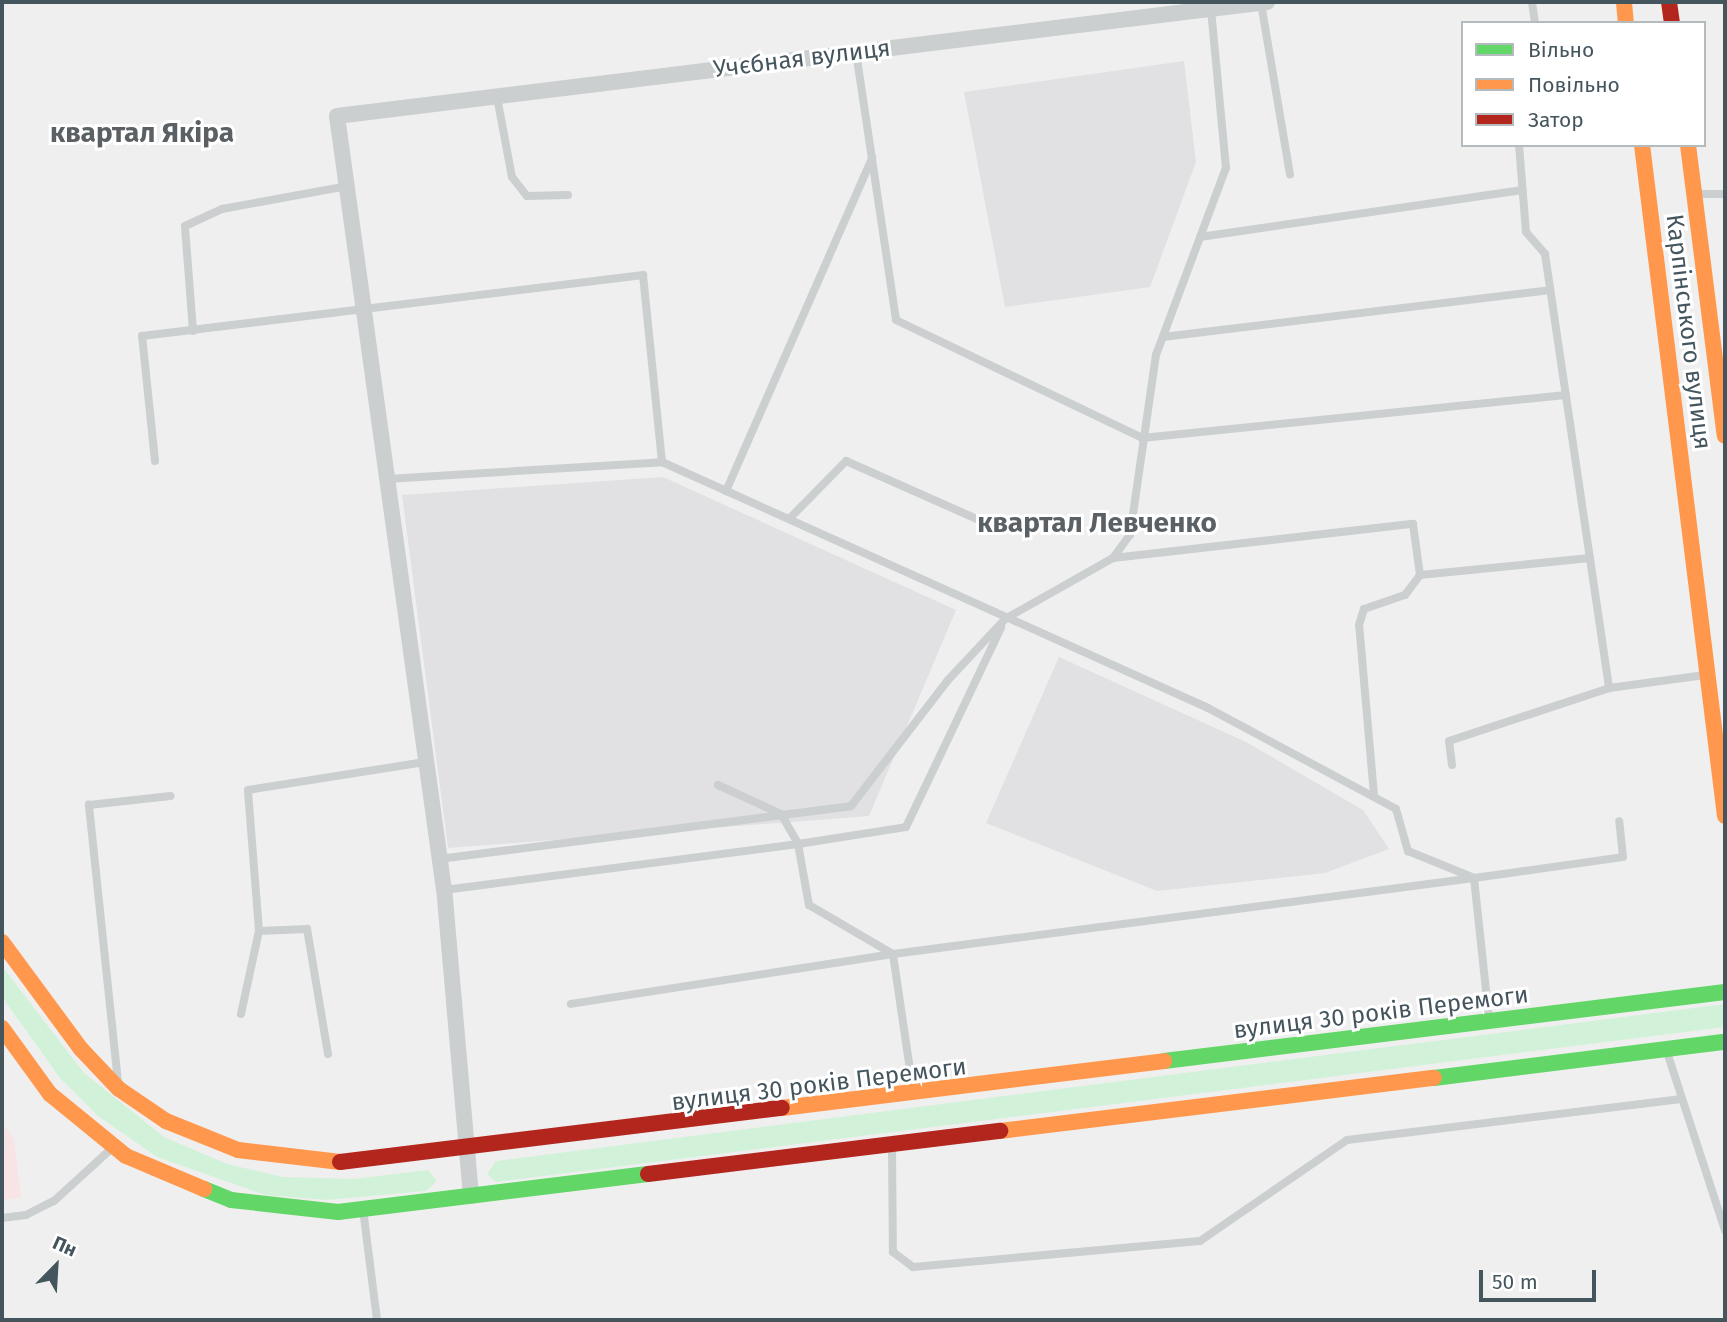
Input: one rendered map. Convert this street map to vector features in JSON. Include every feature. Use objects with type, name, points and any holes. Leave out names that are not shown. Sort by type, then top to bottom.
[{"type":"street","name":"Учєбная вулиця","points":[[347,186],[337,116],[1267,2]]},
{"type":"street","points":[[1624,2],[1626,21]]},
{"type":"street","points":[[1670,2],[1672,21]]},
{"type":"street","name":"Карпінського вулиця","points":[[1642,147],[1725,816]]},
{"type":"street","name":"Карпінського вулиця","points":[[1688,147],[1725,436]]},
{"type":"street","points":[[347,186],[444,890],[471,1196]]},
{"type":"street","name":"вулиця 30 років Перемоги","points":[[2,942],[81,1049],[119,1088],[166,1121],[285,1161],[334,1163],[467,1152],[1725,992]]},
{"type":"street","points":[[2,1028],[50,1094],[112,1148],[231,1200],[287,1211],[363,1209],[1725,1042]]},
{"type":"lane","points":[[1532,2],[1535,21]]},
{"type":"lane","points":[[1261,3],[1290,175]]},
{"type":"lane","points":[[1113,558],[1130,535],[1142,438],[1163,337],[1226,168],[1211,9]]},
{"type":"lane","points":[[856,52],[896,320],[1142,438],[1566,395]]},
{"type":"lane","points":[[497,97],[512,177],[527,197],[568,195]]},
{"type":"lane","points":[[1519,147],[1526,232],[1545,254],[1609,688]]},
{"type":"lane","points":[[726,491],[872,158]]},
{"type":"lane","points":[[193,331],[185,226],[222,209],[347,186]]},
{"type":"lane","points":[[1200,237],[1523,190]]},
{"type":"lane","points":[[1694,194],[1725,194]]},
{"type":"lane","points":[[155,461],[142,336],[364,313],[643,275],[662,462]]},
{"type":"lane","points":[[1163,337],[1550,290]]},
{"type":"lane","points":[[790,518],[846,461],[1002,530]]},
{"type":"lane","points":[[387,479],[662,462],[790,518],[1005,619],[1208,708],[1396,809],[1408,850],[1474,878]]},
{"type":"lane","points":[[439,859],[851,806],[948,680],[1005,619],[1113,558],[1413,524],[1420,575],[1405,595],[1364,609],[1359,625],[1374,795]]},
{"type":"lane","points":[[1420,575],[1590,558]]},
{"type":"lane","points":[[444,890],[798,844],[906,827],[1005,619]]},
{"type":"lane","points":[[1452,765],[1449,741],[1609,688],[1708,675]]},
{"type":"lane","points":[[241,1014],[259,931],[248,790],[425,762]]},
{"type":"lane","points":[[718,785],[781,814],[798,844],[809,905],[893,954]]},
{"type":"lane","points":[[119,1088],[89,805],[170,796]]},
{"type":"lane","points":[[571,1004],[893,954],[1623,858],[1619,821]]},
{"type":"lane","points":[[1474,878],[1490,1022]]},
{"type":"lane","points":[[259,931],[307,929],[328,1054]]},
{"type":"lane","points":[[893,954],[914,1096]]},
{"type":"lane","points":[[1666,1049],[1725,1231]]},
{"type":"lane","points":[[892,1144],[893,1252],[913,1267],[1200,1241],[1347,1140],[1682,1099]]},
{"type":"lane","points":[[2,1218],[26,1216],[54,1201],[112,1148]]},
{"type":"lane","points":[[363,1209],[377,1320]]},
{"type":"shaded area","points":[[1184,61],[1196,162],[1150,287],[1005,307],[964,92]]},
{"type":"shaded area","points":[[663,477],[956,610],[869,816],[448,848],[402,495]]},
{"type":"shaded area","points":[[1059,657],[1246,742],[1363,810],[1389,849],[1325,873],[1157,891],[986,823]]},
{"type":"shaded area","points":[[2,1122],[14,1139],[21,1198],[2,1200]]},
{"type":"green space","points":[[2,966],[84,1073],[164,1137],[227,1164],[283,1177],[353,1179],[428,1170],[437,1181],[426,1191],[327,1200],[265,1195],[157,1157],[98,1116],[60,1078],[2,997]]},
{"type":"green space","points":[[1725,1004],[1725,1027],[496,1182],[487,1174],[496,1161]]},
{"type":"traffic: fast","points":[[1164,1061],[1725,992]]},
{"type":"traffic: fast","points":[[1434,1078],[1725,1042]]},
{"type":"traffic: fast","points":[[204,1189],[231,1200],[338,1212],[648,1174]]},
{"type":"traffic: slow","points":[[1624,2],[1626,21]]},
{"type":"traffic: slow","points":[[1642,147],[1725,816]]},
{"type":"traffic: slow","points":[[1688,147],[1725,436]]},
{"type":"traffic: slow","points":[[2,942],[81,1049],[119,1089],[166,1121],[238,1150],[340,1162]]},
{"type":"traffic: slow","points":[[2,1028],[50,1094],[126,1156],[204,1189]]},
{"type":"traffic: slow","points":[[782,1108],[1164,1061]]},
{"type":"traffic: slow","points":[[1000,1131],[1434,1078]]},
{"type":"traffic: jam","points":[[1669,2],[1672,21]]},
{"type":"traffic: jam","points":[[340,1162],[782,1108]]},
{"type":"traffic: jam","points":[[648,1174],[1000,1131]]},
{"type":"district","name":"квартал Якіра","points":[[142,133]]},
{"type":"district","name":"квартал Левченко","points":[[1097,523]]}]
